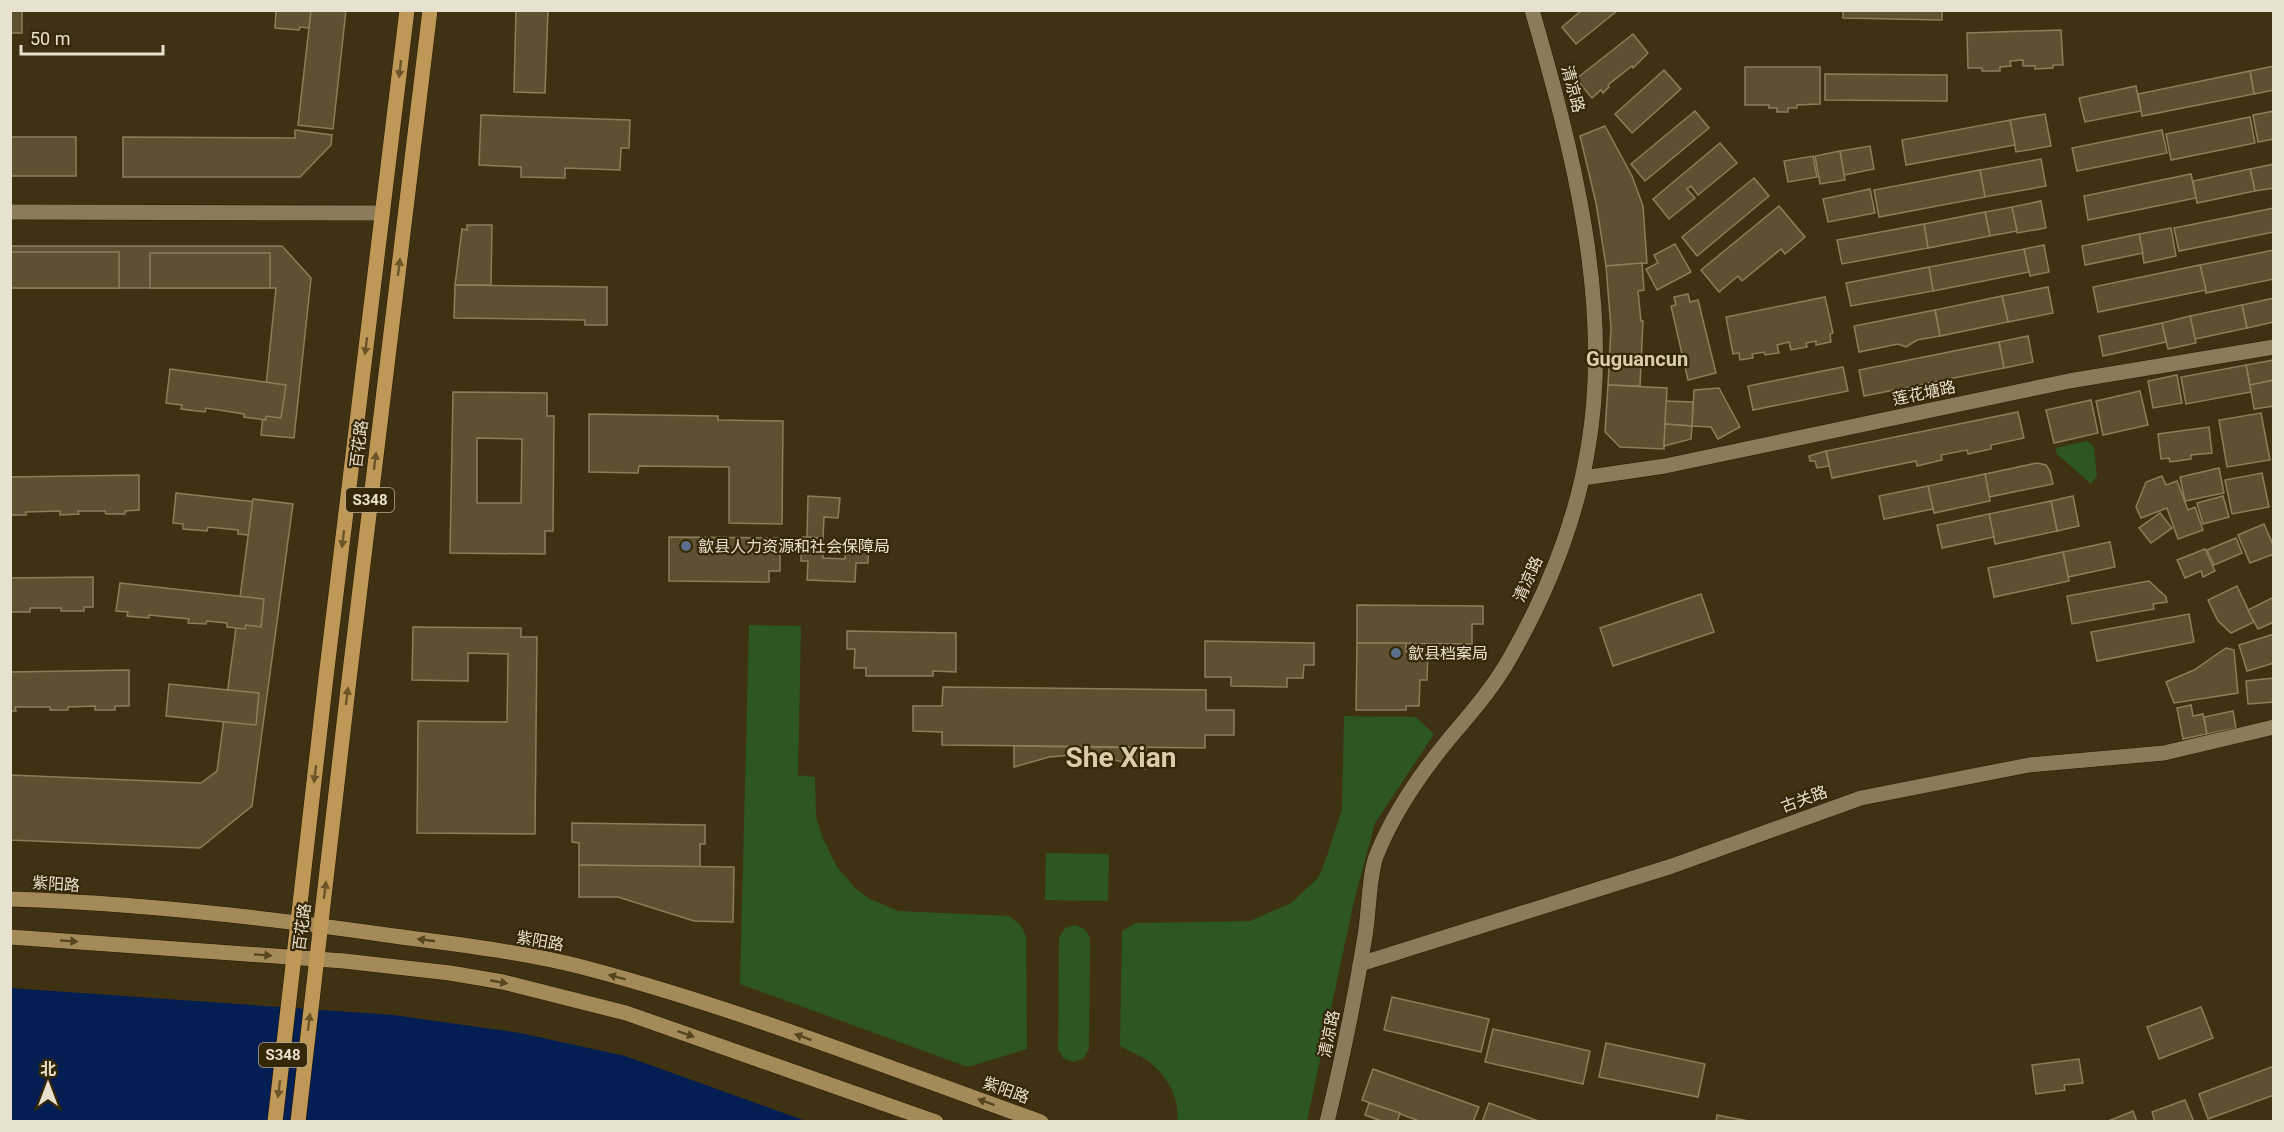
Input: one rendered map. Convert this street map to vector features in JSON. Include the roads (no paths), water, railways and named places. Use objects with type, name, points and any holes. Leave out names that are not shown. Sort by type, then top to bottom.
[{"type":"main road","name":"百花路","points":[[275,1122],[407,10]]},
{"type":"main road","name":"百花路","points":[[298,1122],[430,10]]},
{"type":"main road","name":"紫阳路","points":[[10,899],[220,914],[321,925],[428,940],[579,966],[705,1002],[1041,1122]]},
{"type":"main road","points":[[10,937],[317,959],[450,973],[503,982],[585,1002],[664,1026],[936,1122]]},
{"type":"street","name":"清凉路","points":[[1327,1122],[1343,1058],[1360,964],[1375,856],[1412,790],[1484,696],[1509,659],[1528,624],[1560,552],[1582,478],[1590,436],[1595,384],[1595,353],[1588,264],[1579,197],[1566,131],[1532,10]]},
{"type":"street","points":[[10,212],[382,213]]},
{"type":"street","name":"莲花塘路","points":[[1582,478],[1665,466],[2069,381],[2274,347]]},
{"type":"street","name":"古关路","points":[[1360,964],[1672,866],[1861,798],[2029,765],[2164,753],[2274,727]]},
{"type":"water","points":[[10,988],[393,1015],[520,1033],[625,1056],[806,1121],[11,1121]]},
{"type":"place","name":"歙县人力资源和社会保障局","points":[[686,546]]},
{"type":"place","name":"歙县档案局","points":[[1396,653]]},
{"type":"district","name":"Guguancun","points":[[1637,359]]},
{"type":"district","name":"She Xian","points":[[1121,757]]}]
